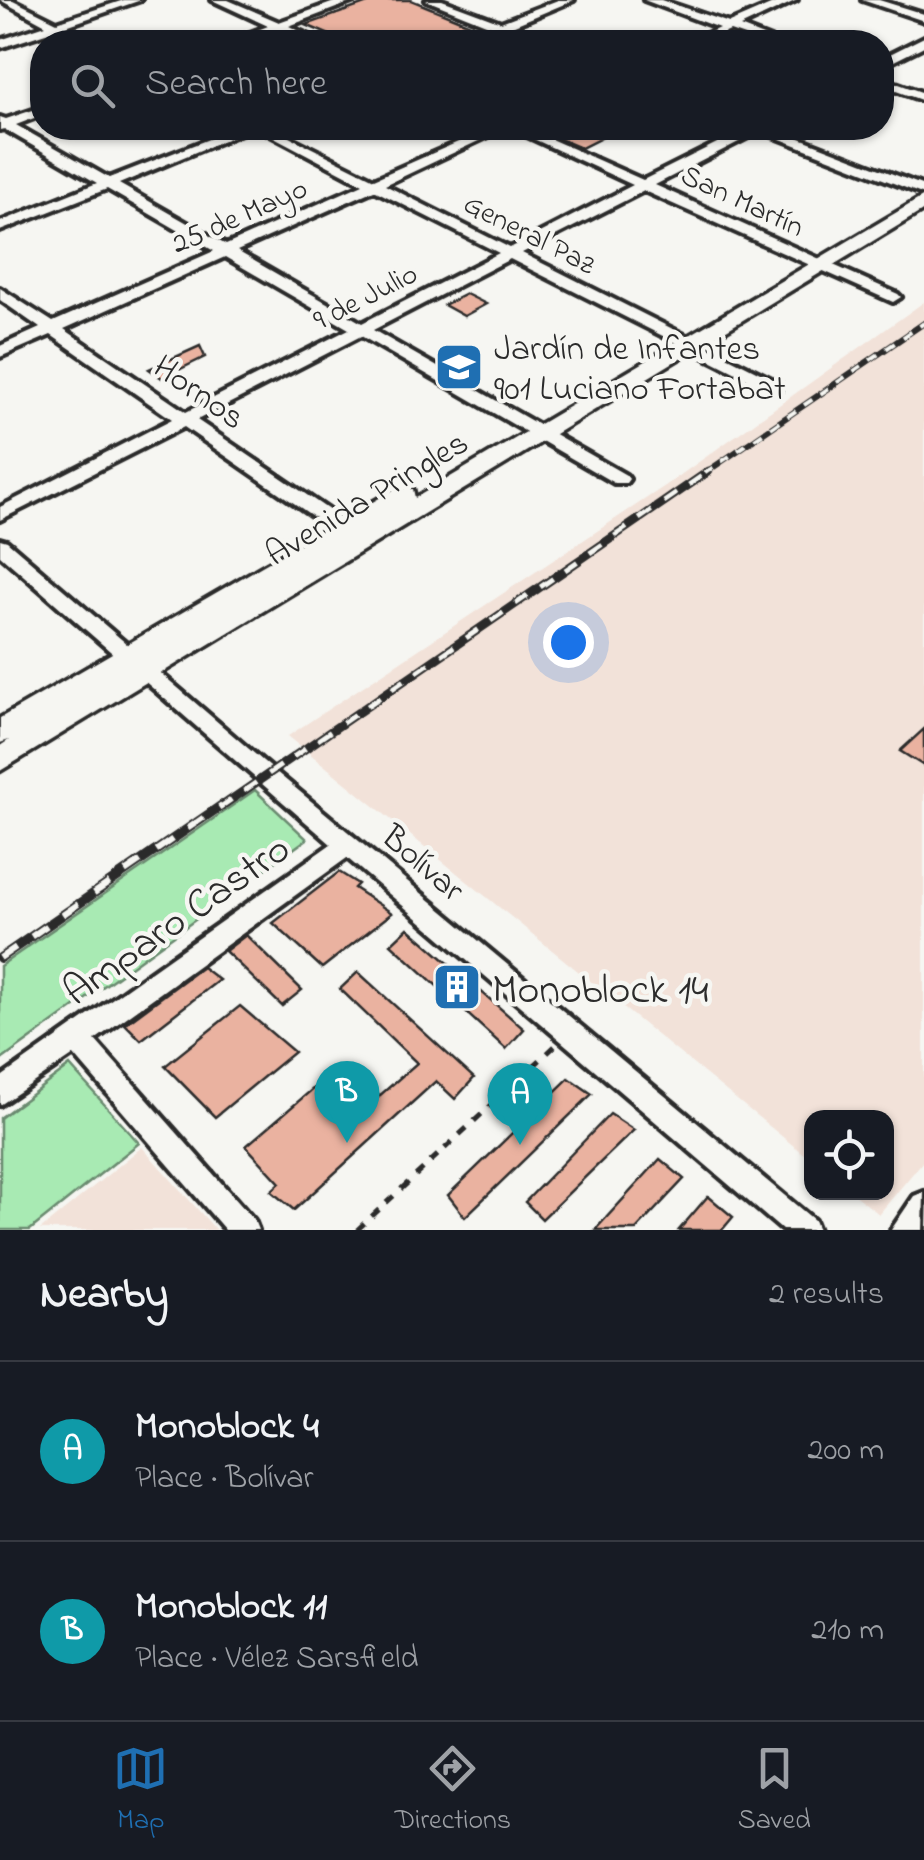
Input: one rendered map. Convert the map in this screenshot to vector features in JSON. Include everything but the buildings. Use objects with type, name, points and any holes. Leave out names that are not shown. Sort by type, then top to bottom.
[{"type":"main road","name":"Avenida Pringles","points":[[0,760],[138,666],[535,429],[922,191]]},
{"type":"main road","name":"Avenida Pringles","points":[[0,732],[138,666]]},
{"type":"street","points":[[4,0],[62,30]]},
{"type":"street","points":[[42,30],[135,0]]},
{"type":"street","points":[[218,0],[288,30]]},
{"type":"street","points":[[266,30],[350,0]]},
{"type":"street","points":[[432,0],[511,30]]},
{"type":"street","points":[[491,30],[568,0]]},
{"type":"street","points":[[650,0],[736,30]]},
{"type":"street","points":[[725,30],[791,0]]},
{"type":"street","points":[[868,0],[924,18]]},
{"type":"street","points":[[0,44],[30,34]]},
{"type":"street","points":[[894,57],[924,41]]},
{"type":"street","points":[[894,86],[924,96]]},
{"type":"street","points":[[2,123],[30,115]]},
{"type":"street","points":[[2,123],[30,139]]},
{"type":"street","points":[[32,140],[620,479]]},
{"type":"street","points":[[0,227],[218,140]]},
{"type":"street","name":"General Paz","points":[[286,140],[774,387]]},
{"type":"street","name":"25 de Mayo","points":[[0,352],[473,140]]},
{"type":"street","name":"San Martín","points":[[543,140],[892,297]]},
{"type":"street","name":"9 de Julio","points":[[0,514],[732,140]]},
{"type":"street","points":[[794,140],[922,191]]},
{"type":"street","name":"Hornos","points":[[0,293],[354,536]]},
{"type":"street","name":"Bolívar","points":[[0,545],[568,1034],[804,1230]]},
{"type":"street","name":"Amparo Castro","points":[[0,1092],[349,844]]},
{"type":"street","points":[[76,1038],[244,1230]]},
{"type":"street","points":[[905,1230],[924,1206]]},
{"type":"path","points":[[357,1230],[568,1034]]},
{"type":"shaded area","points":[[924,302],[924,1160],[894,1196],[894,1110],[804,1110],[804,1154],[288,736],[665,486]]},
{"type":"shaded area","points":[[142,1147],[216,1230],[40,1230]]},
{"type":"shaded area","points":[[861,1200],[891,1200],[879,1214]]},
{"type":"green space","points":[[255,790],[307,839],[0,1061],[0,966]]},
{"type":"green space","points":[[70,1066],[139,1143],[30,1230],[0,1230],[0,1118]]},
{"type":"railway","points":[[705,473],[924,323]]},
{"type":"railway","points":[[219,808],[709,471]]},
{"type":"railway","points":[[0,958],[222,805]]},
{"type":"place","name":"Jardín de Infantes 901 Luciano Fortabat","points":[[459,367]]},
{"type":"place","name":"Monoblock 14","points":[[457,987]]},
{"type":"place","name":"Monoblock 11","points":[[347,1143]]},
{"type":"place","name":"Monoblock 4","points":[[520,1145]]}]
